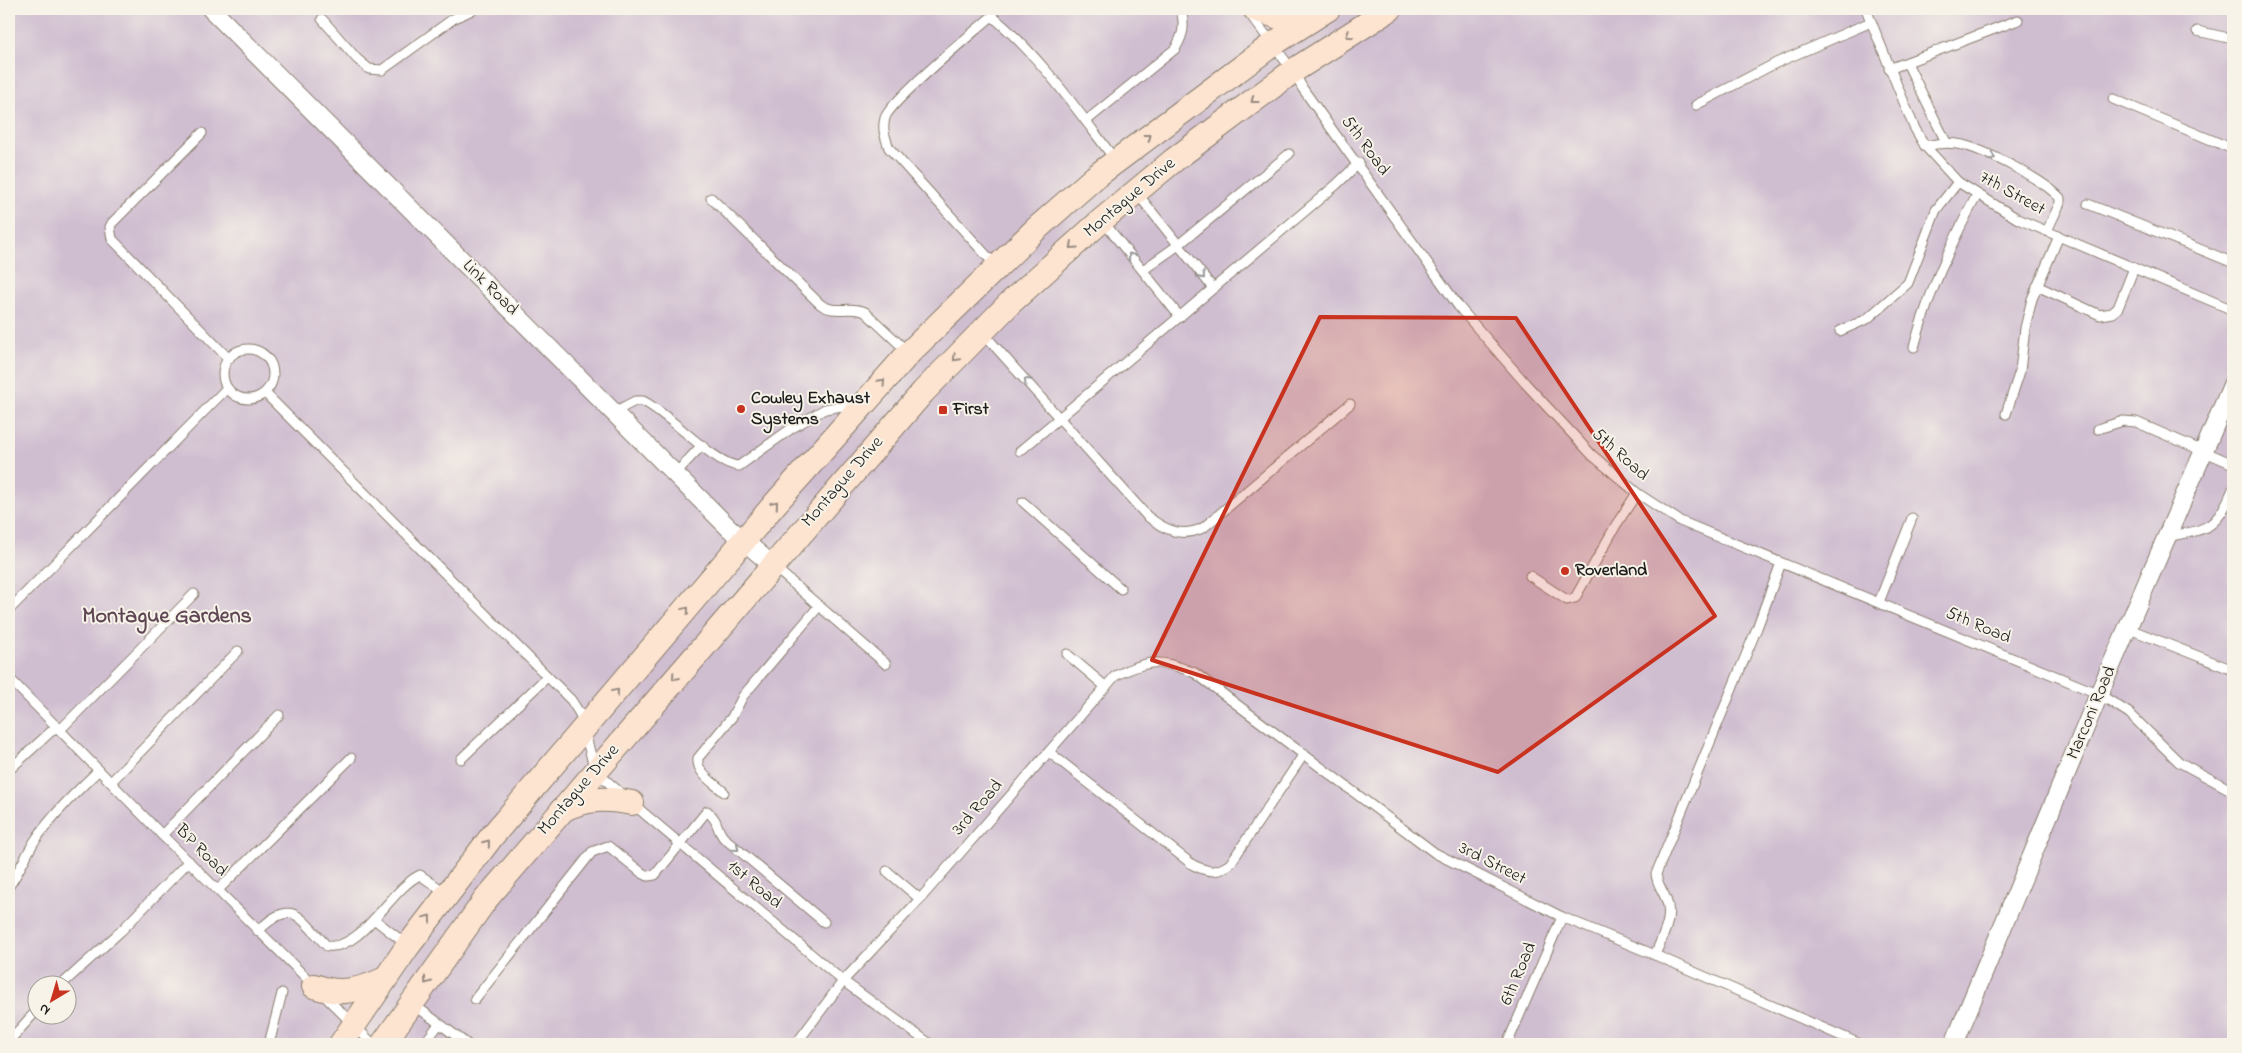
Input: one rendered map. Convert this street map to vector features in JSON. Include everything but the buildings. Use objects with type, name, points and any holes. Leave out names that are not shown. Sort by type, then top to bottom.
[{"type":"main road","points":[[1255,9],[1282,18],[1319,15]]},
{"type":"main road","name":"Montague Drive","points":[[383,1044],[486,899],[560,811],[895,422],[982,332],[1102,220],[1174,160],[1293,71],[1390,9]]},
{"type":"main road","name":"Montague Drive","points":[[347,1035],[383,980],[493,835],[863,402],[909,353],[1057,210],[1116,161],[1273,44],[1319,15]]},
{"type":"main road","points":[[560,811],[576,803],[594,799],[632,803]]},
{"type":"main road","points":[[314,986],[330,991],[348,992],[367,988],[383,980]]},
{"type":"street","name":"Link Road","points":[[211,9],[744,542],[772,565]]},
{"type":"street","name":"Marconi Road","points":[[1954,1044],[2099,694],[2233,383]]},
{"type":"lane","points":[[322,19],[357,59],[369,69],[382,70],[452,19],[474,9]]},
{"type":"lane","points":[[1086,121],[1175,49],[1185,26],[1181,9]]},
{"type":"lane","name":"5th Road","points":[[1246,9],[1359,163],[1459,307],[1592,455],[1637,493],[1680,521],[2099,694],[2129,713],[2179,762],[2229,789]]},
{"type":"lane","name":"7th Street","points":[[1866,9],[1914,127],[1925,146],[1958,182],[2018,218],[2233,310]]},
{"type":"lane","points":[[997,266],[889,148],[883,131],[885,115],[989,12],[1038,60],[1116,161]]},
{"type":"lane","points":[[1889,69],[2018,20]]},
{"type":"lane","points":[[1696,105],[1776,63],[1871,22]]},
{"type":"lane","points":[[2197,31],[2233,39]]},
{"type":"lane","points":[[1907,63],[1946,142]]},
{"type":"lane","points":[[2113,99],[2233,149]]},
{"type":"lane","points":[[202,133],[112,223],[110,234],[112,239],[229,358]]},
{"type":"lane","points":[[1925,146],[1946,142],[1964,145],[2043,183],[2055,192],[2060,203],[2047,231]]},
{"type":"lane","points":[[1143,270],[1177,246],[1289,154]]},
{"type":"lane","points":[[1020,451],[1359,163]]},
{"type":"lane","points":[[1840,330],[1867,319],[1908,283],[1936,210],[1958,182]]},
{"type":"lane","points":[[1136,192],[1177,246],[1213,288]]},
{"type":"lane","points":[[1914,347],[1931,292],[1960,225],[1977,195]]},
{"type":"lane","points":[[711,198],[820,304],[834,310],[859,309],[865,312],[909,353]]},
{"type":"lane","points":[[2088,204],[2172,239],[2233,261]]},
{"type":"lane","points":[[1102,220],[1180,317]]},
{"type":"lane","points":[[2006,414],[2020,371],[2025,328],[2037,286],[2059,236]]},
{"type":"lane","points":[[2037,286],[2100,315],[2106,315],[2118,308],[2134,268]]},
{"type":"lane","points":[[982,332],[1147,516],[1163,528],[1179,533],[1192,533],[1203,528],[1350,404]]},
{"type":"lane","points":[[247,350],[263,354],[272,369],[271,386],[265,393],[250,399],[241,398],[228,388],[223,372],[229,358],[238,352],[247,350]]},
{"type":"lane","points":[[9,610],[228,388]]},
{"type":"lane","points":[[265,393],[571,700],[580,714],[596,771]]},
{"type":"lane","points":[[614,412],[635,401],[643,401],[721,461],[730,466],[739,466],[792,428],[825,409],[863,402]]},
{"type":"lane","points":[[2098,429],[2111,423],[2136,422],[2233,464]]},
{"type":"lane","points":[[676,474],[702,445]]},
{"type":"lane","points":[[2166,537],[2209,526],[2223,513],[2233,489]]},
{"type":"lane","points":[[1530,576],[1567,600],[1575,598],[1616,525],[1637,493]]},
{"type":"lane","points":[[1023,502],[1121,589]]},
{"type":"lane","points":[[1879,602],[1912,518]]},
{"type":"lane","points":[[1655,954],[1669,914],[1665,896],[1657,882],[1656,874],[1754,637],[1781,563]]},
{"type":"lane","points":[[772,565],[886,664]]},
{"type":"lane","points":[[9,770],[58,728],[194,594]]},
{"type":"lane","points":[[724,792],[700,770],[698,758],[727,724],[743,696],[819,606]]},
{"type":"lane","points":[[2127,628],[2233,670]]},
{"type":"lane","points":[[111,782],[238,651]]},
{"type":"lane","points":[[1067,654],[1106,687]]},
{"type":"lane","name":"3rd Street","points":[[1142,663],[1169,663],[1195,673],[1435,853],[1562,917],[1655,954],[1860,1044]]},
{"type":"lane","name":"3rd Road","points":[[796,1044],[843,981],[920,899],[1106,687],[1116,676],[1142,663]]},
{"type":"lane","points":[[461,759],[547,677]]},
{"type":"lane","name":"BP Road","points":[[9,678],[162,835],[314,986],[347,1035],[373,1044]]},
{"type":"lane","points":[[162,835],[279,715]]},
{"type":"lane","points":[[1049,752],[1193,865],[1208,872],[1220,871],[1230,864],[1304,754]]},
{"type":"lane","points":[[218,890],[351,758]]},
{"type":"lane","points":[[9,886],[22,867],[34,843],[63,805],[99,770]]},
{"type":"lane","name":"1st Road","points":[[596,771],[679,844],[843,981],[930,1044]]},
{"type":"lane","points":[[475,1000],[592,852],[608,846],[648,876],[655,875],[707,811],[718,822],[719,831],[723,837],[824,922]]},
{"type":"lane","points":[[71,976],[121,931],[189,861]]},
{"type":"lane","points":[[887,871],[920,899]]},
{"type":"lane","points":[[258,931],[274,916],[285,912],[296,914],[327,946],[334,947],[355,935],[374,919],[406,882],[420,875],[447,894]]},
{"type":"lane","name":"6th Road","points":[[1507,1044],[1562,917]]},
{"type":"lane","points":[[374,919],[408,946]]},
{"type":"lane","points":[[269,1044],[282,993]]},
{"type":"lane","points":[[411,1003],[466,1044]]},
{"type":"lane","points":[[9,1041],[28,1020]]},
{"type":"lane","points":[[424,1044],[438,1024]]},
{"type":"highlighted area","points":[[1320,317],[1516,318],[1715,616],[1498,772],[1152,660]]},
{"type":"shaded area","points":[[9,9],[2233,9],[2233,1044],[9,1044]]},
{"type":"place","name":"Cowley Exhaust Systems","points":[[741,409]]},
{"type":"place","name":"First","points":[[943,410]]},
{"type":"place","name":"Roverland","points":[[1565,571]]},
{"type":"district","name":"Montague Gardens","points":[[167,617]]}]
